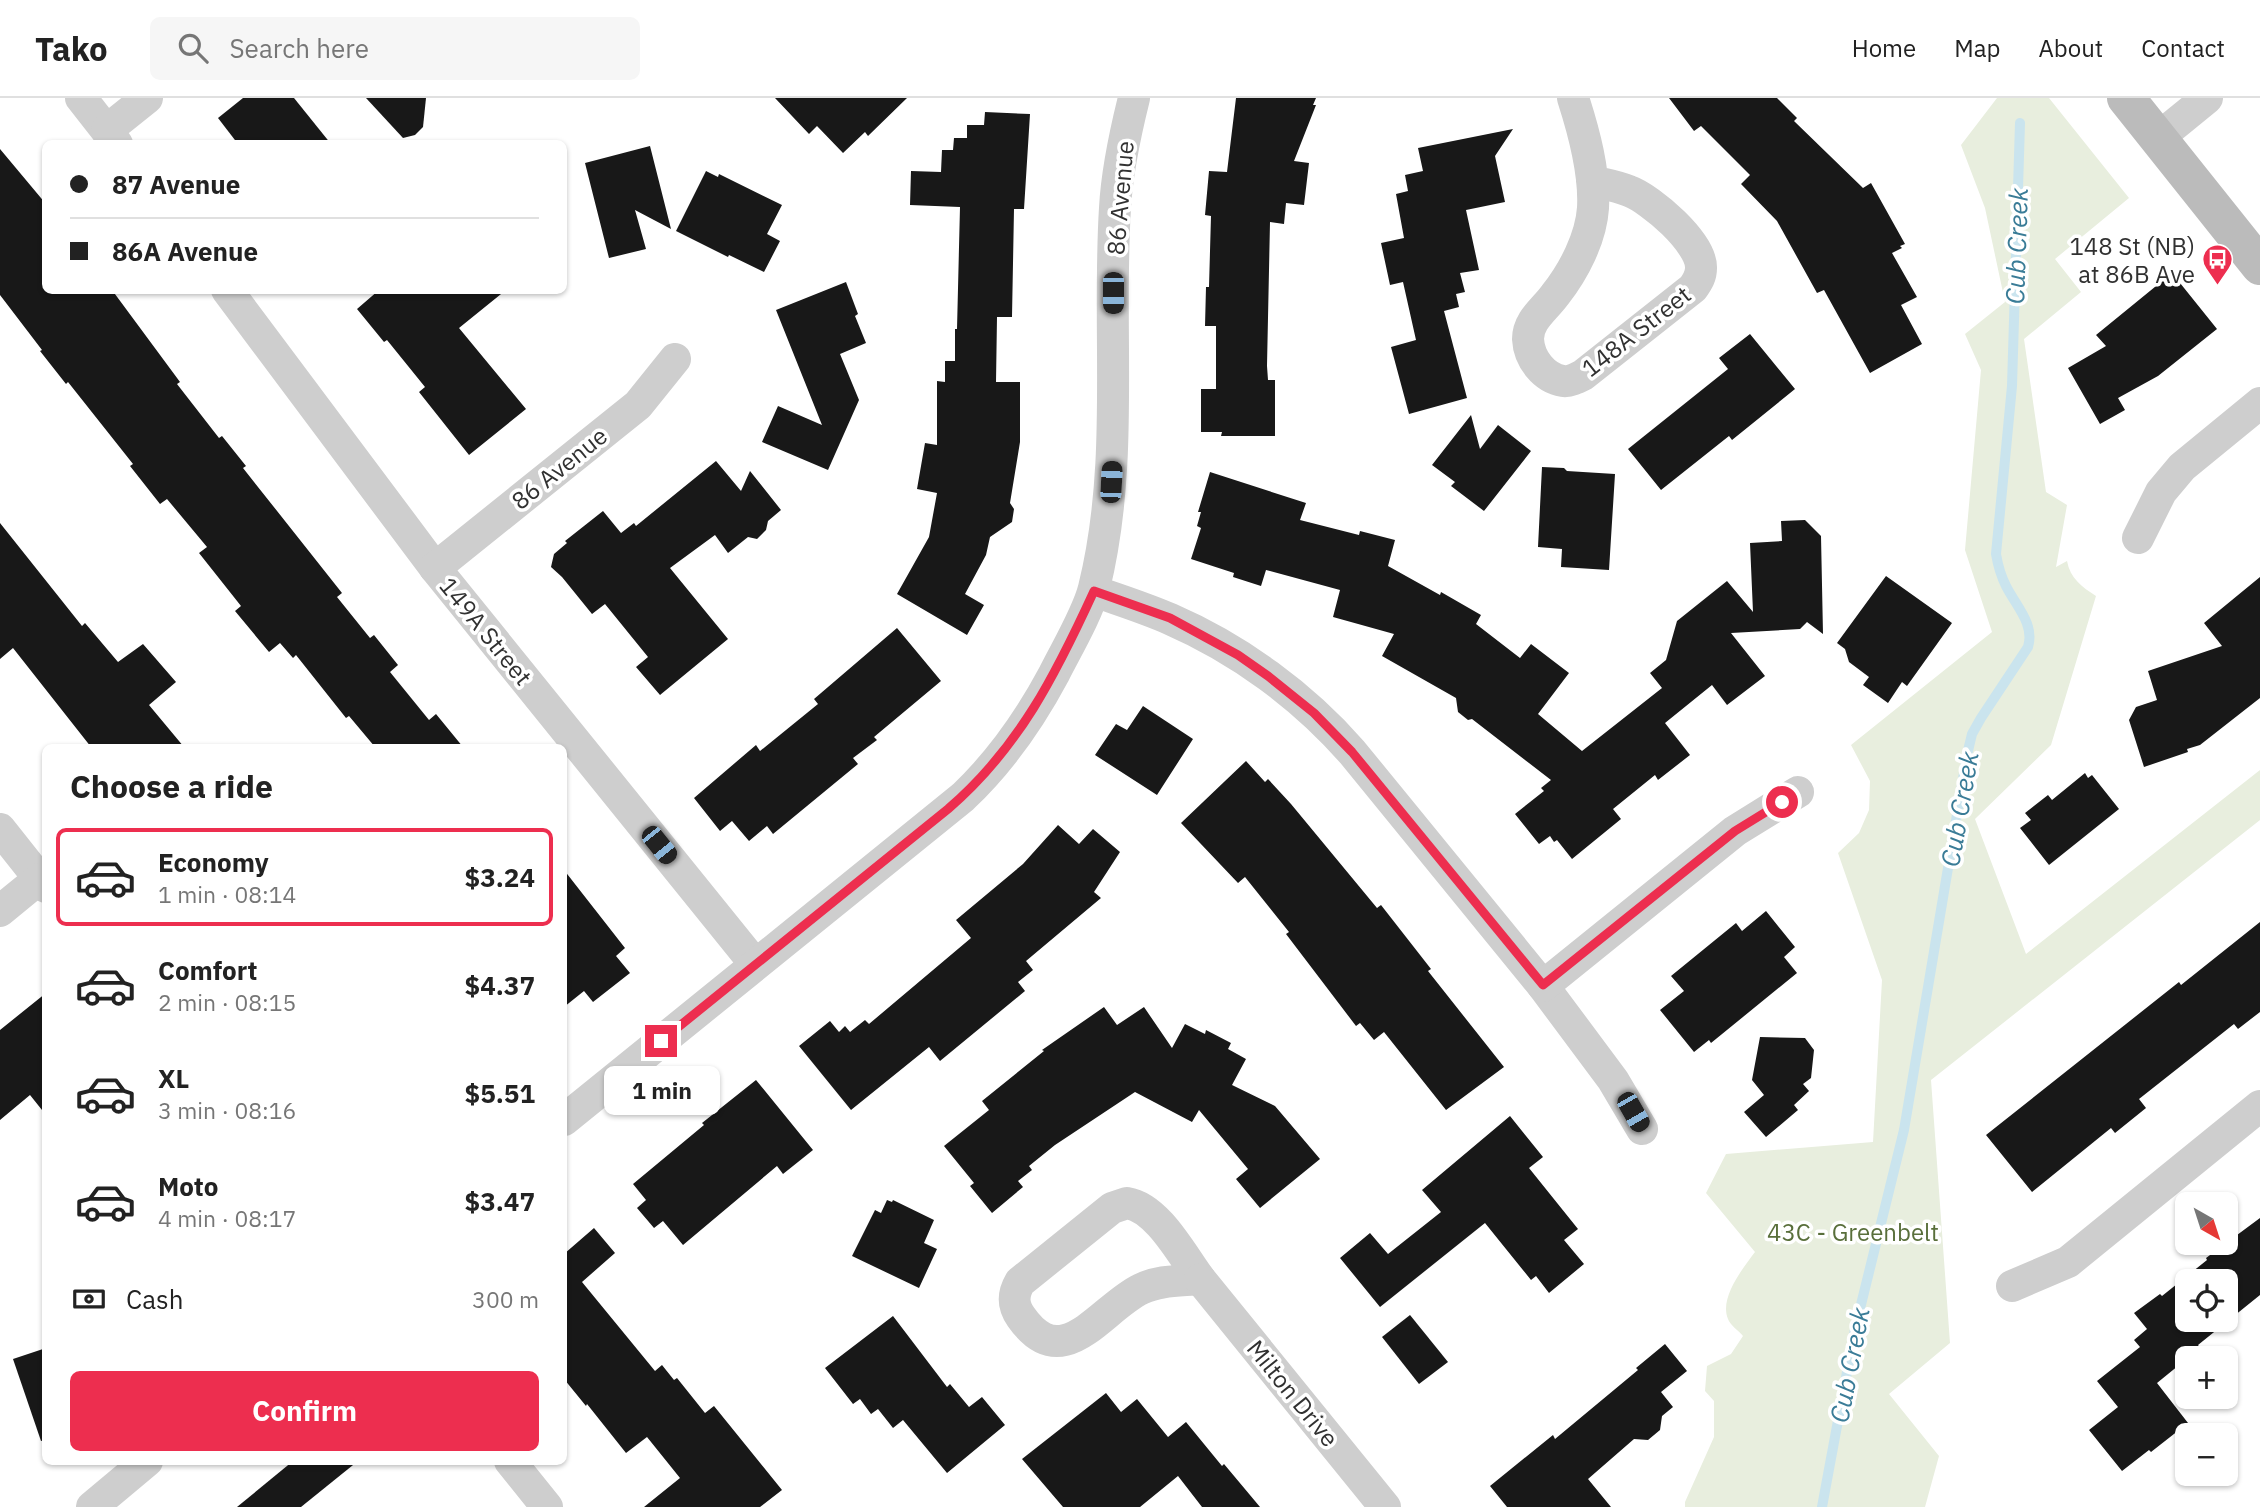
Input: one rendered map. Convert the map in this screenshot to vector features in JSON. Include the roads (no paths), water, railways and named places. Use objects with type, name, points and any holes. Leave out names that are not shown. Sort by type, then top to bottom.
[{"type":"street","points":[[81,98],[112,137],[146,98]]},
{"type":"street","name":"86 Avenue","points":[[567,1119],[976,784],[1014,739],[1044,692],[1094,591],[1103,540],[1111,482],[1115,205],[1123,144],[1133,98]]},
{"type":"street","name":"148A Street","points":[[1573,98],[1586,146],[1593,209],[1577,261],[1556,295],[1534,319],[1528,339],[1534,360],[1547,376],[1565,382],[1583,375],[1693,288],[1700,277],[1702,265],[1691,244],[1661,211],[1629,191],[1591,181]]},
{"type":"street","points":[[2126,98],[2260,266]]},
{"type":"street","points":[[2158,138],[2207,98]]},
{"type":"street","name":"149A Street","points":[[230,294],[435,568],[755,964]]},
{"type":"street","name":"86 Avenue","points":[[435,568],[638,405],[675,359]]},
{"type":"street","points":[[2138,538],[2161,492],[2182,467],[2260,403]]},
{"type":"street","points":[[1094,591],[1170,618],[1238,655],[1314,713],[1352,752],[1543,985],[1613,1080],[1642,1129]]},
{"type":"street","points":[[1543,985],[1735,831],[1798,792]]},
{"type":"street","points":[[0,829],[42,883],[0,911]]},
{"type":"street","points":[[2012,1286],[2068,1262],[2260,1106]]},
{"type":"street","name":"Milton Drive","points":[[1200,1279],[1144,1287],[1075,1337],[1058,1341],[1036,1334],[1020,1316],[1014,1302],[1020,1282],[1112,1208],[1127,1203],[1135,1204],[1153,1216],[1200,1279],[1385,1507]]},
{"type":"street","points":[[92,1507],[142,1465]]},
{"type":"street","points":[[513,1465],[547,1507]]},
{"type":"waterway","name":"Cub Creek","points":[[1822,1507],[1855,1329],[1904,1130],[1972,734],[2028,647],[2027,623],[2004,582],[1996,554],[2012,386],[2020,123]]},
{"type":"place","name":"148 St (NB) at 86B Ave","points":[[2218,287]]},
{"type":"park label","name":"43C - Greenbelt","points":[[1853,1232]]}]
